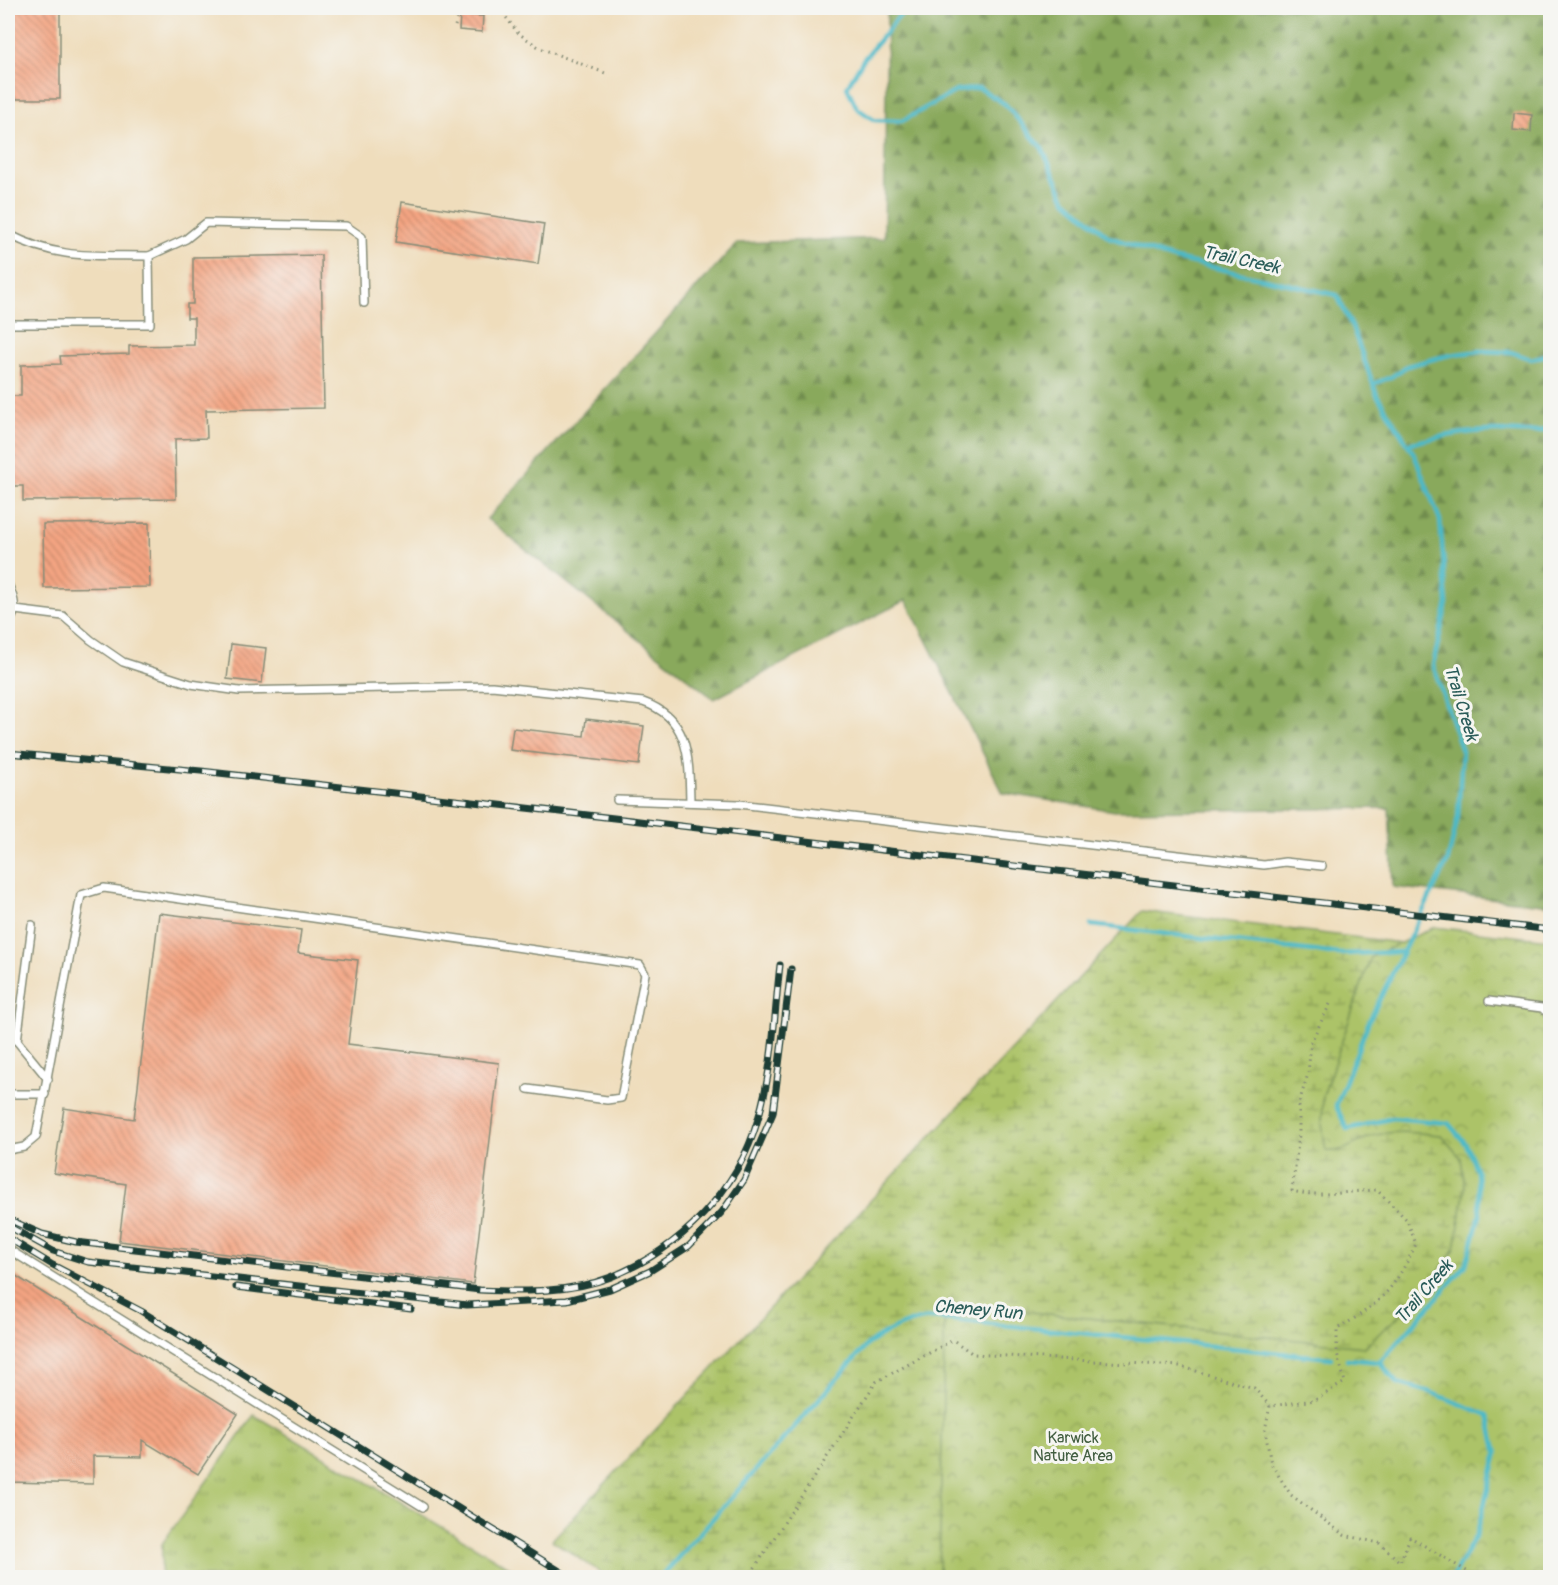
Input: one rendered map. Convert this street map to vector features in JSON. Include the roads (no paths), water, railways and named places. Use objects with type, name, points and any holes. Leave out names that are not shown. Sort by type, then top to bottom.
[{"type":"lane","points":[[8,234],[35,248],[64,255],[149,256],[186,239],[206,223],[346,226],[362,237],[364,303]]},
{"type":"lane","points":[[8,324],[150,324],[149,256]]},
{"type":"lane","points":[[8,584],[15,600],[15,610],[8,623]]},
{"type":"lane","points":[[15,610],[63,616],[91,640],[123,662],[191,684],[239,691],[492,686],[643,702],[659,708],[675,720],[681,733],[690,802]]},
{"type":"lane","points":[[617,800],[749,805],[1264,865],[1285,862],[1322,866]]},
{"type":"lane","points":[[8,1150],[24,1147],[36,1137],[81,895],[104,888],[640,965],[645,974],[621,1098],[607,1100],[528,1089]]},
{"type":"lane","points":[[17,1041],[32,925]]},
{"type":"lane","points":[[1489,1001],[1542,1008],[1551,1015]]},
{"type":"lane","points":[[8,1030],[48,1079]]},
{"type":"lane","points":[[8,1094],[45,1095]]},
{"type":"lane","points":[[8,1249],[423,1507]]},
{"type":"waterway","name":"Trail Creek","points":[[906,8],[863,60],[847,87],[857,108],[874,120],[902,121],[956,91],[979,88],[1005,104],[1042,148],[1065,199],[1109,237],[1171,258],[1337,295],[1353,329],[1377,395],[1414,454],[1440,520],[1447,603],[1433,665],[1462,751],[1458,817],[1448,860],[1369,1021],[1336,1106],[1347,1129],[1393,1118],[1448,1123],[1466,1144],[1477,1171],[1480,1215],[1466,1265],[1380,1362],[1397,1383],[1430,1392],[1488,1415],[1497,1453],[1477,1533],[1452,1578]]},
{"type":"waterway","points":[[1373,384],[1391,377],[1407,366],[1449,355],[1480,351],[1511,352],[1531,359],[1550,354]]},
{"type":"waterway","points":[[1408,444],[1473,432],[1529,432],[1550,429]]},
{"type":"waterway","points":[[1091,925],[1339,954],[1403,952]]},
{"type":"waterway","name":"Cheney Run","points":[[660,1578],[868,1344],[906,1323],[932,1318],[1331,1358]]},
{"type":"waterway","name":"Cheney Run","points":[[1347,1359],[1380,1362]]},
{"type":"railway","points":[[8,753],[201,771],[614,818],[1550,930]]},
{"type":"railway","points":[[10,1220],[42,1234],[76,1242],[480,1290],[563,1289],[611,1277],[660,1251],[683,1234],[721,1193],[736,1170],[749,1145],[763,1100],[770,1062],[780,965]]},
{"type":"railway","points":[[8,1226],[53,1251],[88,1262],[467,1305],[567,1300],[610,1289],[650,1271],[689,1246],[722,1212],[744,1180],[773,1113],[791,969]]},
{"type":"railway","points":[[8,1238],[51,1264],[141,1311],[571,1578]]},
{"type":"railway","points":[[236,1287],[411,1309]]},
{"type":"park label","name":"Karwick Nature Area","points":[[1073,1447]]}]
